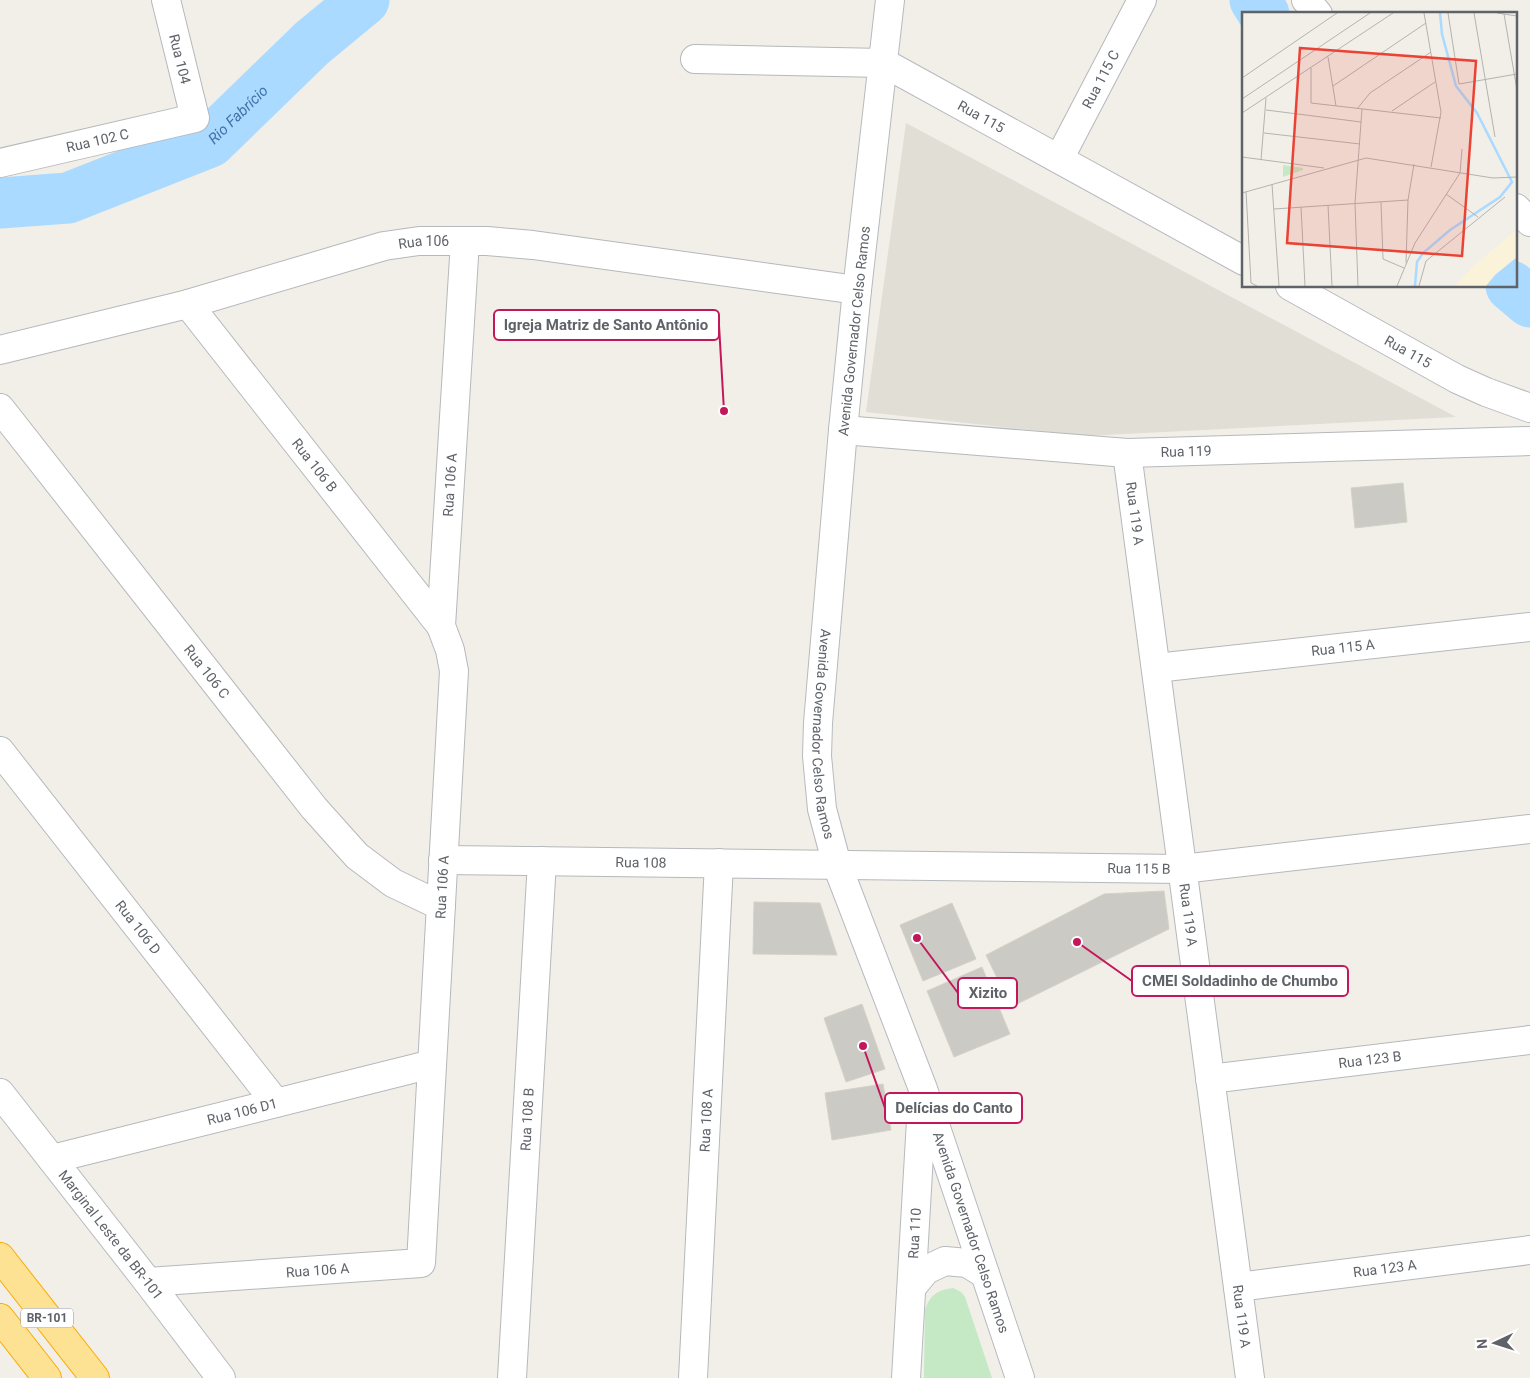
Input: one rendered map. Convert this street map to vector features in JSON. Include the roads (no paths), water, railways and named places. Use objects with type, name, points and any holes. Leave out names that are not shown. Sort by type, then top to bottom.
[{"type":"highway","name":"BR-101","points":[[0,1257],[95,1378]]},
{"type":"highway","name":"BR-101","points":[[0,1318],[47,1378]]},
{"type":"street","name":"Rua 104","points":[[166,0],[195,118]]},
{"type":"street","name":"Avenida Governador Celso Ramos","points":[[890,0],[843,430],[818,723],[817,756],[822,809],[837,865],[923,1089],[1020,1378]]},
{"type":"street","name":"Rua 115 C","points":[[1059,158],[1142,0]]},
{"type":"street","points":[[1306,0],[1316,12]]},
{"type":"street","name":"Rua 115","points":[[695,59],[884,63],[1242,260]]},
{"type":"street","name":"Rua 102 C","points":[[0,162],[195,118]]},
{"type":"street","points":[[1518,210],[1530,222]]},
{"type":"street","name":"Rua 106","points":[[0,350],[188,304],[384,246],[419,241],[465,241],[533,245],[857,290]]},
{"type":"street","name":"Rua 106 A","points":[[148,1282],[421,1263],[454,672],[450,650],[441,626],[465,241]]},
{"type":"street","name":"Rua 115","points":[[1294,288],[1457,379],[1530,408]]},
{"type":"street","name":"Rua 106 B","points":[[188,304],[441,626]]},
{"type":"street","name":"Rua 106 C","points":[[0,408],[314,808],[357,856],[393,883],[441,906]]},
{"type":"street","name":"Rua 119","points":[[843,430],[1127,453],[1530,441]]},
{"type":"street","name":"Rua 119 A","points":[[1127,453],[1250,1378]]},
{"type":"street","name":"Rua 115 A","points":[[1156,668],[1530,627]]},
{"type":"street","name":"Rua 106 D","points":[[0,751],[276,1103]]},
{"type":"street","name":"Rua 115 B","points":[[837,865],[1182,869],[1530,829]]},
{"type":"street","name":"Rua 108","points":[[443,860],[837,865]]},
{"type":"street","name":"Rua 108 B","points":[[512,1378],[542,861]]},
{"type":"street","name":"Rua 108 A","points":[[693,1378],[719,863]]},
{"type":"street","name":"Rua 123 B","points":[[1210,1079],[1530,1040]]},
{"type":"street","name":"Rua 106 D1","points":[[52,1159],[432,1064]]},
{"type":"street","name":"Rua 110","points":[[906,1378],[923,1089]]},
{"type":"street","name":"Marginal Leste da BR-101","points":[[0,1093],[221,1378]]},
{"type":"street","name":"Rua 123 A","points":[[1238,1287],[1530,1250]]},
{"type":"street","points":[[912,1287],[926,1270],[945,1261],[967,1262],[985,1274]]},
{"type":"waterway","name":"Rio Fabrício","points":[[0,203],[68,198],[210,142],[312,43],[364,0]]},
{"type":"waterway","name":"Rio Fabrício","points":[[1255,0],[1263,12]]},
{"type":"waterway","name":"Rio Fabrício","points":[[1513,288],[1530,302]]},
{"type":"place","name":"Igreja Matriz de Santo Antônio","points":[[724,411]]},
{"type":"place","name":"Xizito","points":[[917,938]]},
{"type":"place","name":"CMEI Soldadinho de Chumbo","points":[[1077,942]]},
{"type":"place","name":"Delícias do Canto","points":[[863,1046]]}]
